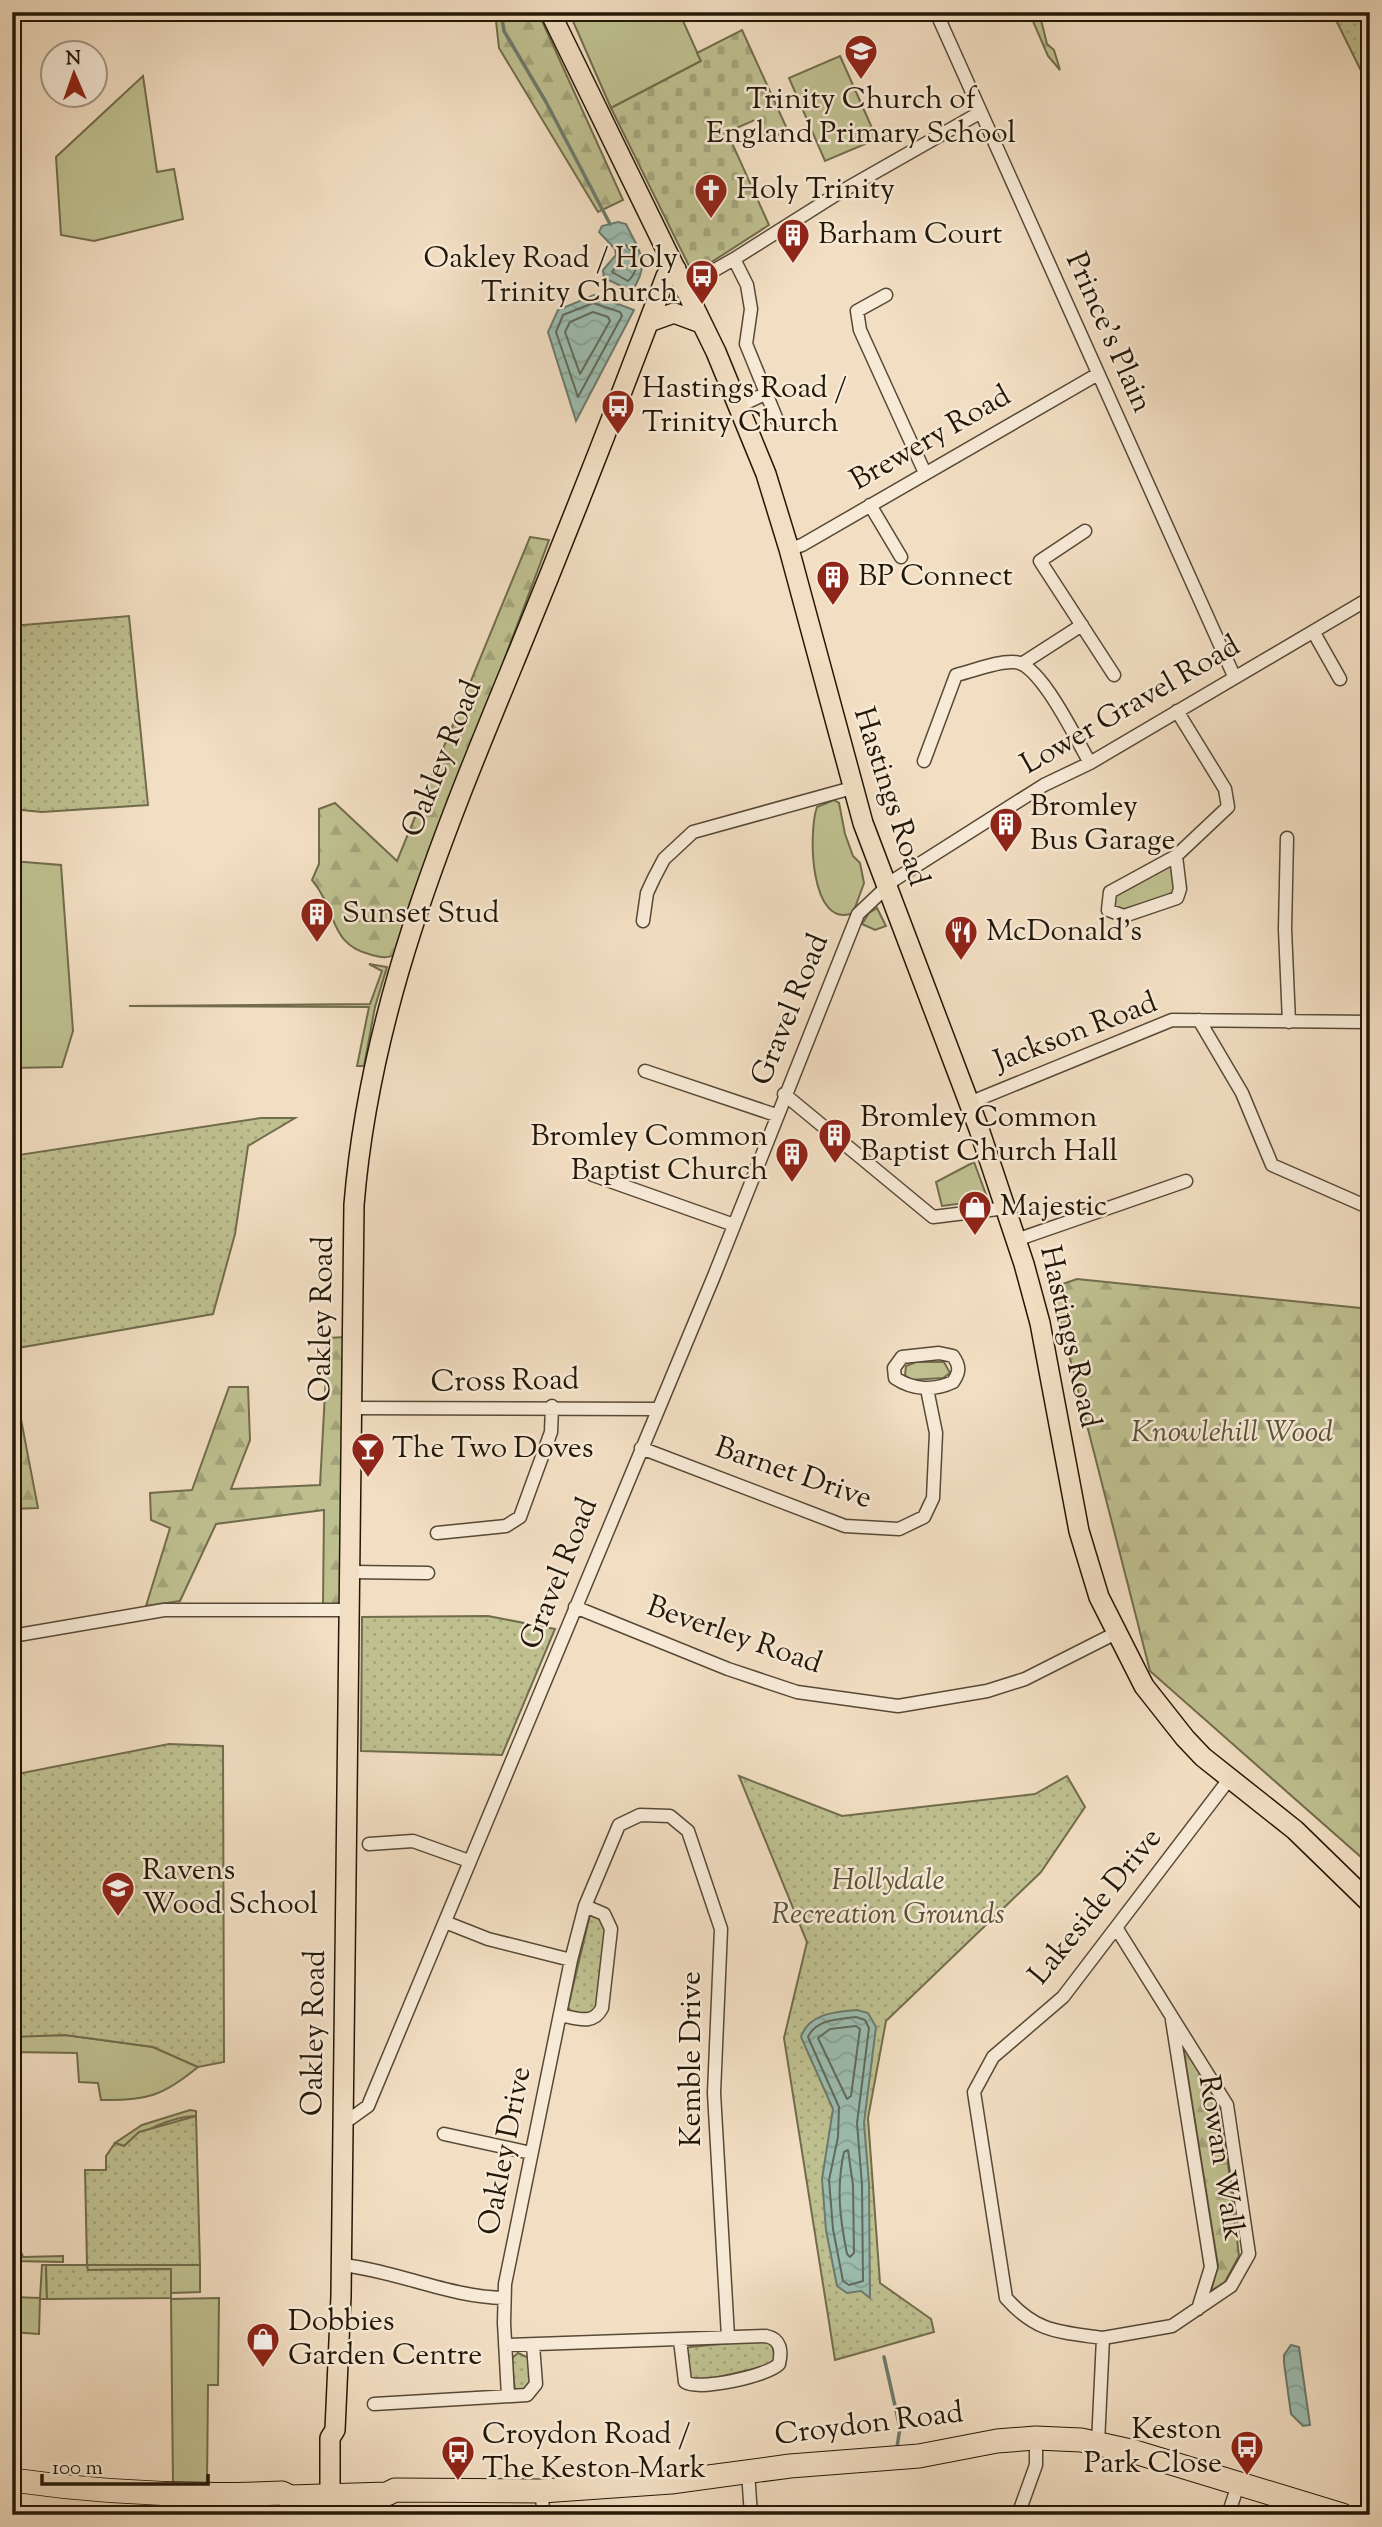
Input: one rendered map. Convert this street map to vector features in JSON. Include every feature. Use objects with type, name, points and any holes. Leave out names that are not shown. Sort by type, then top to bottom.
[{"type":"highway","name":"Croydon Road","points":[[12,2480],[120,2493],[211,2496],[282,2493],[289,2486],[336,2497],[387,2494],[395,2490],[542,2491],[671,2482],[919,2456],[1006,2439],[1036,2438],[1098,2443],[1239,2482],[1342,2515]]},
{"type":"main road","name":"Hastings Road","points":[[550,12],[685,287],[739,406],[789,549],[882,893],[969,1103],[1016,1240],[1040,1323],[1086,1558],[1116,1633],[1144,1686],[1203,1757],[1295,1830],[1370,1903]]},
{"type":"main road","name":"Oakley Road","points":[[336,2497],[330,2438],[335,2430],[342,2265],[357,1166],[372,1072],[387,1007],[426,884],[594,466],[666,276],[676,269]]},
{"type":"main road","points":[[649,322],[674,313],[701,323]]},
{"type":"street","name":"Prince's Plain","points":[[936,12],[1234,676]]},
{"type":"street","points":[[685,287],[837,194],[981,112]]},
{"type":"street","points":[[734,259],[747,285],[751,309],[746,344],[777,420]]},
{"type":"street","points":[[886,295],[857,311],[860,330],[925,473]]},
{"type":"street","name":"Brewery Road","points":[[789,549],[802,545],[1098,373]]},
{"type":"street","points":[[739,406],[765,394]]},
{"type":"street","points":[[870,505],[901,557]]},
{"type":"street","points":[[1085,531],[1040,561],[1114,674]]},
{"type":"street","name":"Lower Gravel Road","points":[[882,893],[1044,785],[1090,763],[1234,676],[1314,634],[1370,598]]},
{"type":"street","points":[[1023,663],[1082,625]]},
{"type":"street","points":[[1314,634],[1340,679]]},
{"type":"street","points":[[924,761],[956,675],[1013,661],[1023,663],[1038,675],[1090,763]]},
{"type":"street","points":[[1176,856],[1180,889],[1177,898],[1124,916],[1108,910],[1110,892],[1176,856],[1228,807],[1225,789],[1177,710]]},
{"type":"street","points":[[643,921],[647,893],[664,859],[693,832],[852,788]]},
{"type":"street","points":[[1287,838],[1285,929],[1289,1022]]},
{"type":"street","name":"Gravel Road","points":[[343,2118],[350,2119],[368,2106],[734,1225],[858,914],[882,893]]},
{"type":"street","name":"Jackson Road","points":[[969,1103],[1172,1020],[1370,1023]]},
{"type":"street","points":[[1199,1020],[1242,1093],[1272,1165],[1283,1172],[1369,1206]]},
{"type":"street","points":[[645,1071],[776,1115]]},
{"type":"street","points":[[784,1094],[933,1217],[1006,1208]]},
{"type":"street","points":[[593,1175],[734,1225]]},
{"type":"street","points":[[1016,1240],[1186,1181]]},
{"type":"street","points":[[909,1354],[953,1356],[959,1369],[953,1382],[928,1389],[915,1387],[895,1378],[896,1362],[909,1354]]},
{"type":"street","name":"Barnet Drive","points":[[641,1448],[845,1526],[899,1529],[924,1517],[933,1497],[936,1433],[928,1389]]},
{"type":"street","points":[[437,1533],[506,1526],[520,1517],[551,1432],[552,1406]]},
{"type":"street","name":"Cross Road","points":[[352,1408],[552,1406],[657,1409]]},
{"type":"street","points":[[351,1572],[428,1573]]},
{"type":"street","name":"Beverley Road","points":[[575,1607],[728,1669],[797,1692],[898,1706],[987,1691],[1025,1679],[1116,1633]]},
{"type":"street","points":[[12,1636],[164,1610],[350,1610]]},
{"type":"street","name":"Lakeside Drive","points":[[1103,2338],[1046,2330],[1017,2311],[1006,2298],[974,2092],[993,2057],[1063,1997],[1230,1778]]},
{"type":"street","name":"Oakley Drive","points":[[509,2396],[504,2298],[571,1960],[585,1906],[615,1829],[627,1819],[649,1814]]},
{"type":"street","name":"Kemble Drive","points":[[649,1814],[670,1816],[688,1830],[721,1929],[714,2093],[728,2337]]},
{"type":"street","points":[[369,1844],[412,1841],[469,1861]]},
{"type":"street","points":[[560,2015],[587,2020],[599,2014],[602,2007],[611,1929],[604,1914],[585,1906]]},
{"type":"street","points":[[445,1922],[488,1939],[571,1960]]},
{"type":"street","name":"Rowan Walk","points":[[1103,2338],[1172,2326],[1231,2286],[1249,2254],[1227,2105],[1117,1929]]},
{"type":"street","name":"Rowan Walk","points":[[1171,2013],[1211,2267],[1198,2309]]},
{"type":"street","points":[[444,2134],[531,2153]]},
{"type":"street","points":[[342,2265],[387,2273],[478,2298],[504,2298]]},
{"type":"street","points":[[505,2345],[774,2337],[779,2343],[779,2364],[764,2373],[696,2387],[685,2382],[682,2376],[680,2340]]},
{"type":"street","points":[[1098,2443],[1103,2338]]},
{"type":"street","points":[[374,2404],[527,2395],[535,2388],[533,2345]]},
{"type":"street","points":[[1017,2515],[1036,2465],[1036,2438]]},
{"type":"street","points":[[748,2472],[751,2515]]},
{"type":"street","points":[[1228,2515],[1239,2482]]},
{"type":"street","points":[[542,2491],[543,2515]]},
{"type":"green space","points":[[495,12],[538,12],[623,200],[598,212],[499,48]]},
{"type":"green space","points":[[569,12],[679,12],[701,61],[611,108]]},
{"type":"green space","points":[[1029,12],[1039,12],[1047,44],[1054,50],[1060,70],[1048,56]]},
{"type":"green space","points":[[1332,12],[1370,12],[1370,89]]},
{"type":"green space","name":"Holy Trinity","points":[[742,30],[788,131],[767,140],[757,119],[727,132],[769,225],[693,274],[611,108],[701,61],[697,53]]},
{"type":"green space","points":[[840,56],[877,139],[825,161],[789,78]]},
{"type":"green space","points":[[143,76],[157,172],[174,169],[183,219],[94,241],[61,235],[56,157]]},
{"type":"green space","points":[[530,537],[549,540],[394,955],[381,957],[358,950],[341,935],[312,880],[319,864],[319,809],[335,803],[397,861]]},
{"type":"green space","points":[[129,616],[148,805],[42,812],[12,809],[12,626]]},
{"type":"green space","points":[[834,800],[839,803],[845,834],[853,856],[860,863],[864,883],[853,913],[839,914],[828,907],[820,894],[815,876],[813,836],[817,807]]},
{"type":"green space","points":[[12,861],[61,865],[73,1031],[62,1067],[12,1068]]},
{"type":"green space","points":[[1168,866],[1172,867],[1175,886],[1172,895],[1117,911],[1111,899],[1113,896]]},
{"type":"green space","points":[[877,908],[886,926],[875,930],[862,924],[869,913]]},
{"type":"green space","points":[[369,964],[387,967],[375,1007],[364,1066],[357,1066],[369,1007],[129,1006],[370,1004],[382,971]]},
{"type":"green space","points":[[261,1118],[295,1118],[248,1146],[235,1234],[213,1314],[12,1349],[12,1156]]},
{"type":"green space","points":[[974,1162],[988,1200],[942,1206],[936,1182]]},
{"type":"green space","name":"Knowlehill Wood","points":[[1077,1279],[1370,1309],[1370,1865],[1150,1671],[1057,1308],[1054,1287]]},
{"type":"green space","points":[[345,1337],[341,1603],[323,1605],[324,1510],[216,1524],[180,1601],[146,1606],[170,1528],[151,1520],[150,1493],[192,1490],[229,1387],[248,1387],[250,1440],[231,1489],[320,1485],[328,1338]]},
{"type":"green space","points":[[916,1362],[944,1362],[950,1373],[943,1378],[910,1380],[905,1375],[906,1366]]},
{"type":"green space","points":[[12,1387],[19,1409],[38,1508],[12,1509]]},
{"type":"green space","points":[[488,1616],[555,1629],[502,1755],[361,1751],[362,1617]]},
{"type":"green space","points":[[169,1744],[223,1746],[224,2062],[198,2067],[153,2047],[65,2035],[12,2037],[12,1775]]},
{"type":"green space","name":"Hollydale Recreation Grounds","points":[[739,1776],[842,1816],[1035,1794],[1067,1776],[1085,1807],[1041,1872],[886,2021],[868,2118],[880,2283],[931,2319],[934,2332],[835,2360],[784,2038],[807,1942]]},
{"type":"green space","points":[[590,1915],[599,1918],[607,1927],[597,2009],[588,2016],[571,2012],[568,2007]]},
{"type":"green space","points":[[65,2035],[153,2047],[198,2067],[174,2085],[153,2095],[101,2100],[98,2083],[79,2082],[77,2053],[12,2052],[12,2036]]},
{"type":"green space","points":[[1183,2046],[1221,2105],[1239,2256],[1225,2282],[1211,2291],[1218,2266]]},
{"type":"green space","points":[[190,2110],[196,2111],[196,2116],[158,2125],[124,2146],[115,2143],[142,2125]]},
{"type":"green space","points":[[196,2116],[200,2265],[87,2265],[85,2170],[106,2170],[106,2156],[115,2143],[124,2146],[139,2132]]},
{"type":"green space","points":[[12,2254],[22,2254],[23,2257],[63,2256],[63,2262],[12,2261]]},
{"type":"green space","points":[[42,2265],[46,2265],[47,2299],[40,2299],[39,2334],[12,2332],[12,2297],[40,2298]]},
{"type":"green space","points":[[46,2265],[87,2265],[88,2270],[171,2269],[171,2298],[47,2299]]},
{"type":"green space","points":[[87,2265],[200,2265],[200,2292],[171,2293],[170,2269],[87,2270]]},
{"type":"green space","points":[[219,2298],[218,2385],[208,2385],[207,2486],[173,2485],[171,2299]]},
{"type":"green space","points":[[763,2340],[772,2342],[775,2359],[771,2365],[701,2381],[693,2381],[688,2375],[687,2348]]},
{"type":"green space","points":[[518,2353],[529,2358],[531,2382],[527,2390],[515,2390],[511,2359]]},
{"type":"water","points":[[618,222],[626,224],[641,258],[641,272],[632,291],[604,278],[603,270],[616,255],[615,249],[599,232],[602,226]]},
{"type":"water","points":[[594,295],[634,310],[576,421],[548,332],[558,310]]},
{"type":"water","points":[[857,2010],[868,2013],[876,2027],[864,2123],[869,2184],[870,2298],[861,2291],[847,2293],[837,2286],[826,2230],[822,2179],[833,2109],[801,2037],[810,2023],[817,2018]]},
{"type":"water","points":[[1291,2345],[1299,2347],[1310,2425],[1303,2426],[1291,2414],[1284,2355]]},
{"type":"waterway","points":[[501,12],[504,31],[546,102],[610,224]]},
{"type":"waterway","points":[[884,2357],[900,2428],[897,2447]]},
{"type":"place","name":"Trinity Church of England Primary School","points":[[861,81]]},
{"type":"place","name":"Holy Trinity","points":[[711,220]]},
{"type":"place","name":"Barham Court","points":[[793,265]]},
{"type":"place","name":"Oakley Road / Holy Trinity Church","points":[[702,306]]},
{"type":"place","name":"Hastings Road / Trinity Church","points":[[618,436]]},
{"type":"place","name":"BP Connect","points":[[833,607]]},
{"type":"place","name":"Bromley Bus Garage","points":[[1006,854]]},
{"type":"place","name":"Sunset Stud","points":[[317,944]]},
{"type":"place","name":"McDonald's","points":[[961,962]]},
{"type":"place","name":"Bromley Common Baptist Church Hall","points":[[835,1165]]},
{"type":"place","name":"Bromley Common Baptist Church","points":[[792,1184]]},
{"type":"place","name":"Majestic","points":[[975,1237]]},
{"type":"place","name":"The Two Doves","points":[[368,1479]]},
{"type":"place","name":"Ravens Wood School","points":[[118,1918]]},
{"type":"place","name":"Dobbies Garden Centre","points":[[263,2369]]},
{"type":"place","name":"Keston Park Close","points":[[1247,2477]]},
{"type":"place","name":"Croydon Road / The Keston Mark","points":[[458,2482]]}]
